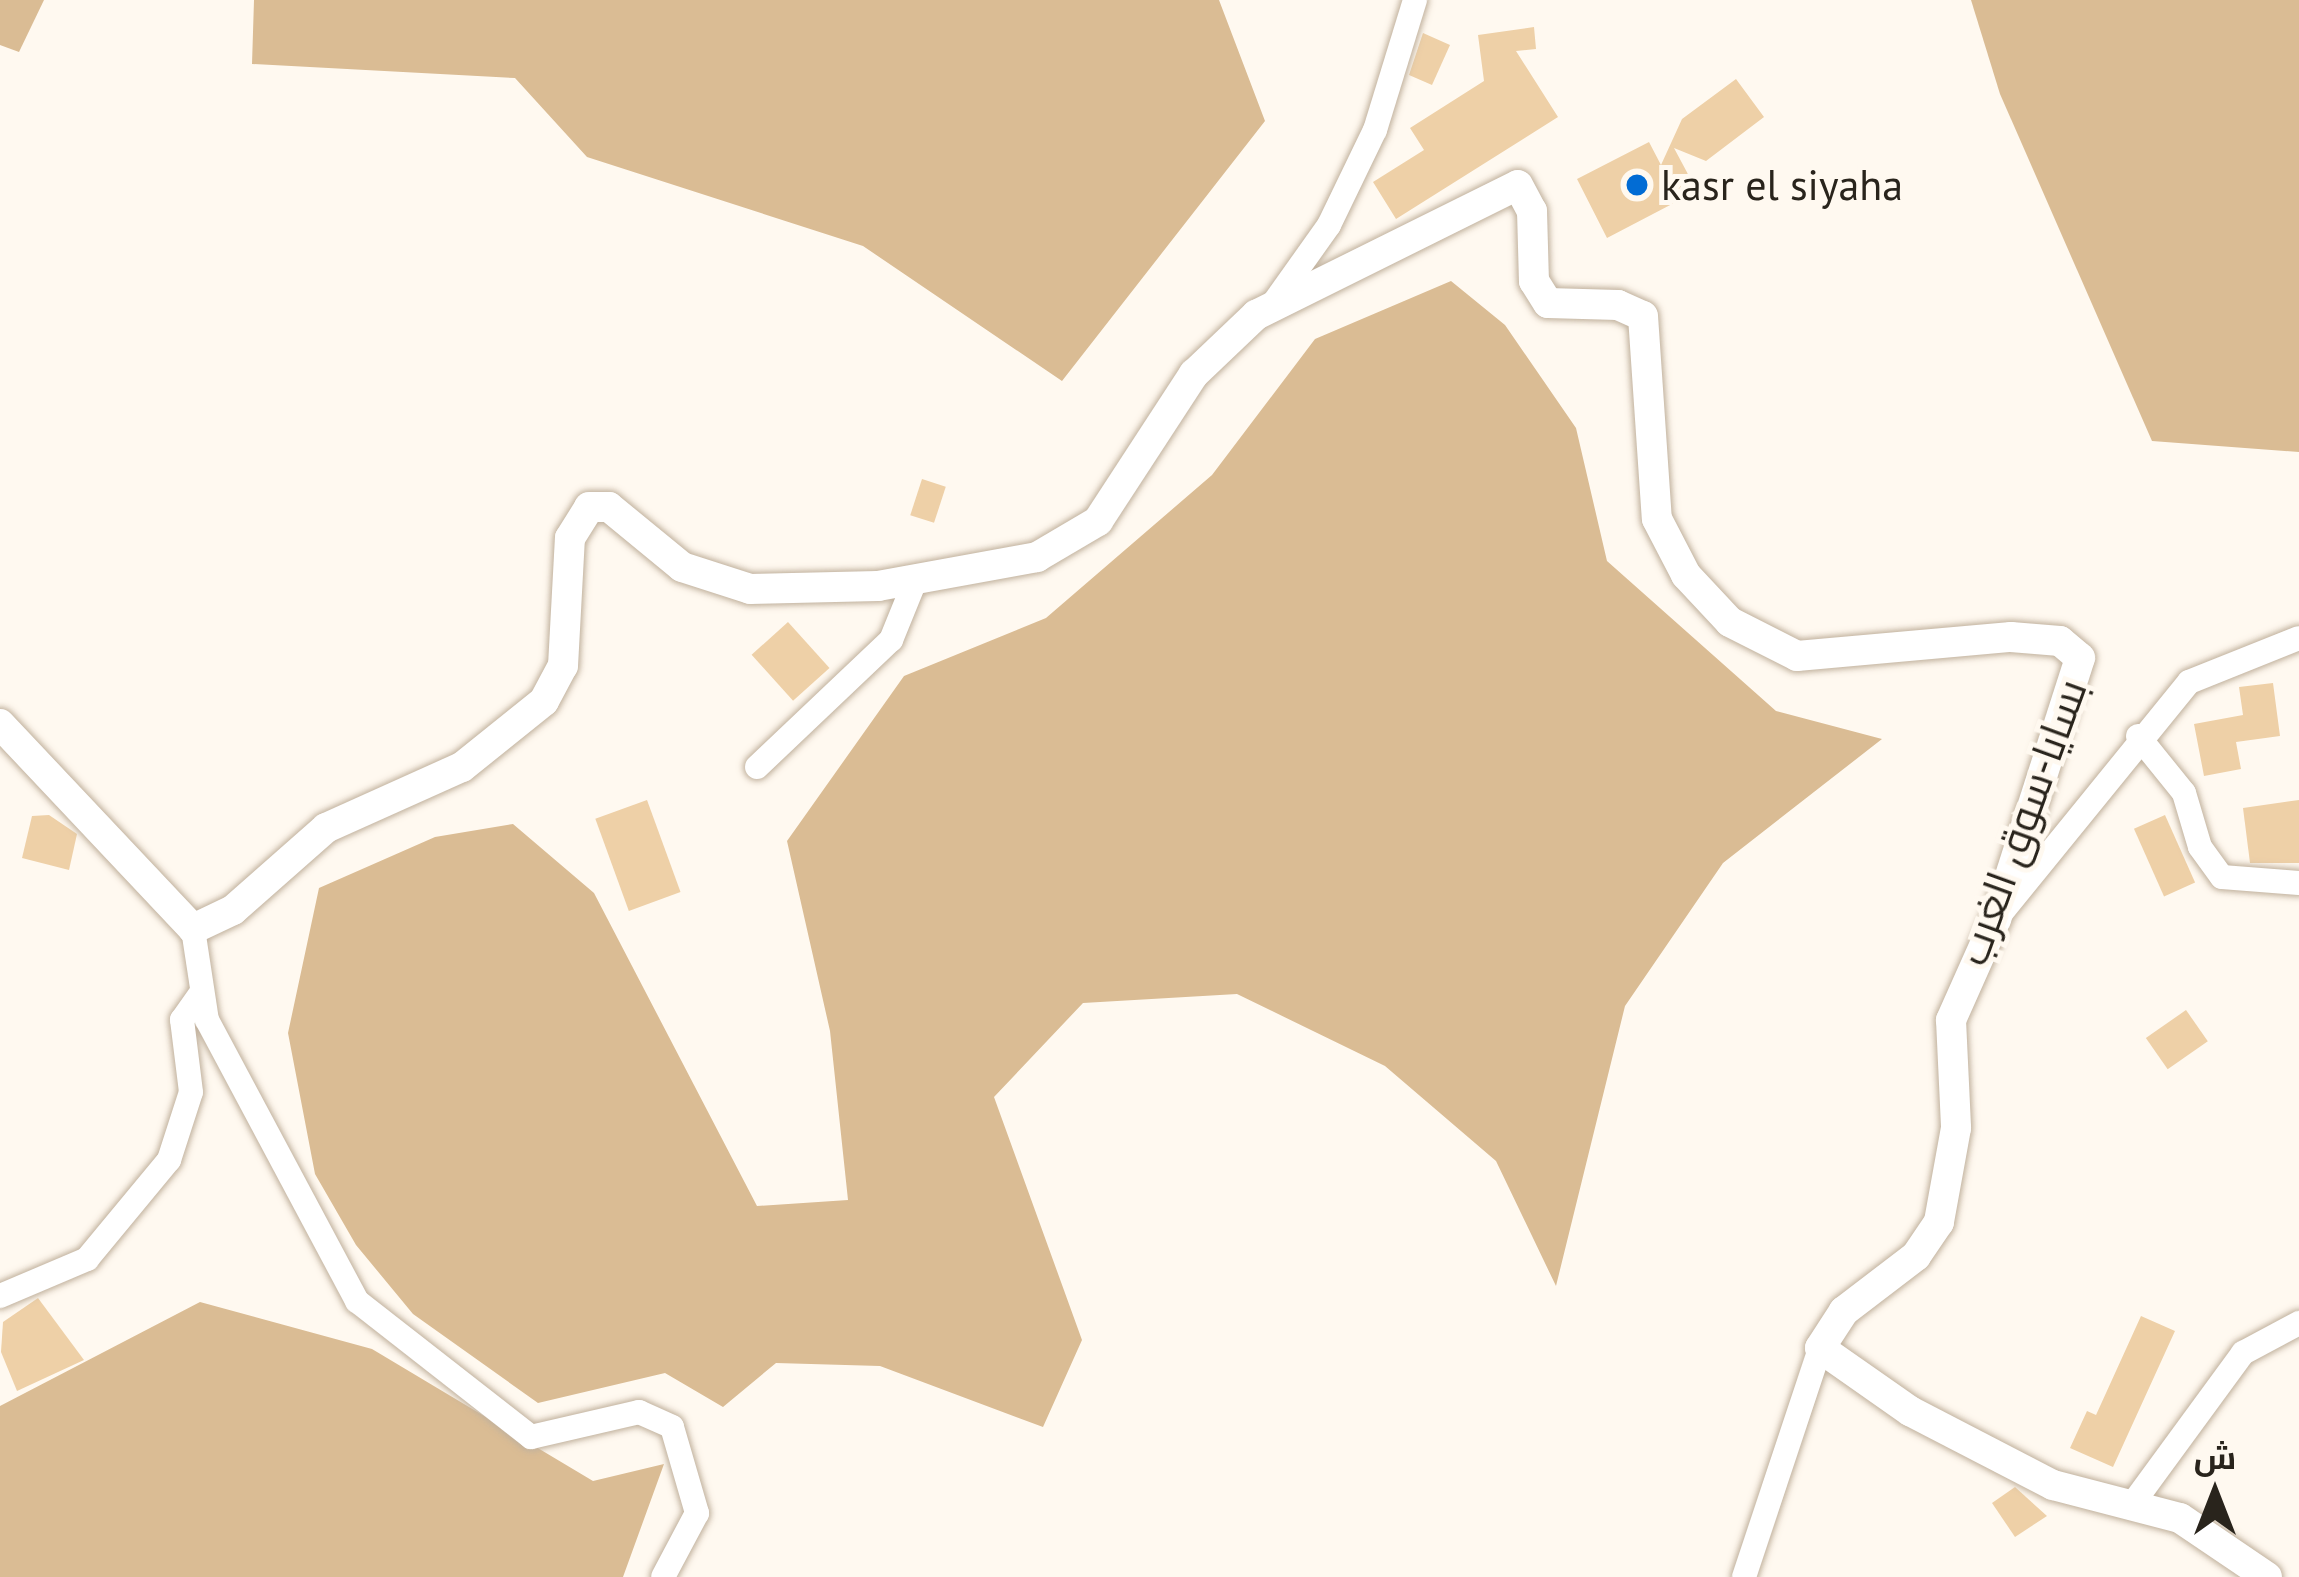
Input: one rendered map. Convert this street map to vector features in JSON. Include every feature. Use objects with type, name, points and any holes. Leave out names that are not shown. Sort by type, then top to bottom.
[{"type":"street","points":[[1275,301],[1329,225],[1375,130],[1415,0]]},
{"type":"street","name":"بسايا-سوق الغرب","points":[[193,929],[233,910],[326,828],[462,766],[544,701],[563,666],[570,538],[589,507],[608,507],[682,567],[723,583],[782,590],[915,581],[1025,561],[1082,535],[1137,471],[1195,374],[1275,301],[1518,185],[1532,211],[1534,281],[1548,303],[1632,307],[1643,316],[1657,519],[1686,575],[1730,622],[1774,648],[1823,658],[2011,638],[2074,647],[2074,694],[1996,919],[1948,1033],[1956,1128],[1939,1222],[1916,1256],[1844,1311],[1820,1348]]},
{"type":"street","points":[[757,767],[891,640],[915,581]]},
{"type":"street","points":[[1996,919],[2086,818],[2138,736],[2189,682],[2299,638]]},
{"type":"street","points":[[0,724],[193,929],[200,994],[302,1212],[357,1301],[392,1333],[531,1437],[639,1412],[672,1427],[697,1514],[663,1577]]},
{"type":"street","points":[[2138,736],[2184,793],[2200,847],[2222,877],[2299,883]]},
{"type":"street","points":[[0,1296],[87,1259],[169,1160],[191,1092],[182,1020],[200,994]]},
{"type":"street","points":[[2131,1505],[2243,1353],[2299,1323]]},
{"type":"street","points":[[1744,1577],[1820,1348],[1910,1412],[2053,1486],[2180,1518],[2267,1577]]},
{"type":"shaded area","points":[[0,0],[44,0],[19,52],[0,45]]},
{"type":"shaded area","points":[[254,0],[1219,0],[1265,121],[1062,381],[863,246],[587,157],[515,78],[252,64]]},
{"type":"shaded area","points":[[1971,0],[2299,0],[2299,452],[2152,441],[2000,94]]},
{"type":"shaded area","points":[[1451,281],[1505,325],[1576,428],[1607,561],[1776,711],[1882,739],[1723,863],[1625,1006],[1556,1286],[1496,1161],[1385,1066],[1237,994],[1083,1003],[994,1097],[1082,1340],[1043,1427],[880,1366],[776,1363],[723,1407],[665,1373],[538,1403],[413,1314],[356,1245],[315,1174],[288,1033],[319,888],[435,837],[513,824],[594,893],[757,1206],[848,1200],[830,1031],[787,841],[904,676],[1046,618],[1212,475],[1315,339]]},
{"type":"shaded area","points":[[200,1302],[372,1349],[593,1481],[664,1464],[623,1577],[0,1577],[0,1406]]},
{"type":"building","points":[[1534,27],[1536,49],[1516,51],[1558,117],[1396,219],[1373,182],[1424,150],[1410,128],[1484,81],[1478,35]]},
{"type":"building","points":[[1423,33],[1450,45],[1432,85],[1409,75]]},
{"type":"building","points":[[1736,79],[1764,117],[1706,161],[1674,148],[1697,191],[1607,238],[1577,179],[1649,142],[1661,165],[1682,119]]},
{"type":"building","points":[[922,479],[946,487],[934,523],[910,515]]},
{"type":"building","points":[[788,622],[829,668],[793,701],[752,655]]},
{"type":"building","points":[[2273,683],[2280,736],[2236,742],[2241,769],[2204,776],[2194,724],[2243,715],[2239,687]]},
{"type":"building","points":[[647,800],[681,892],[629,911],[595,819]]},
{"type":"building","points":[[2299,800],[2299,863],[2250,863],[2243,808]]},
{"type":"building","points":[[49,815],[77,834],[69,870],[22,858],[32,816]]},
{"type":"building","points":[[2165,815],[2195,883],[2164,896],[2134,829]]},
{"type":"building","points":[[2186,1010],[2208,1041],[2168,1069],[2146,1038]]},
{"type":"building","points":[[38,1298],[84,1360],[17,1391],[1,1352],[3,1322]]},
{"type":"building","points":[[2141,1316],[2175,1331],[2113,1467],[2070,1448],[2087,1411],[2096,1415]]},
{"type":"building","points":[[2015,1487],[2047,1516],[2015,1537],[1992,1503]]},
{"type":"place","name":"kasr el siyaha","points":[[1637,185]]}]
